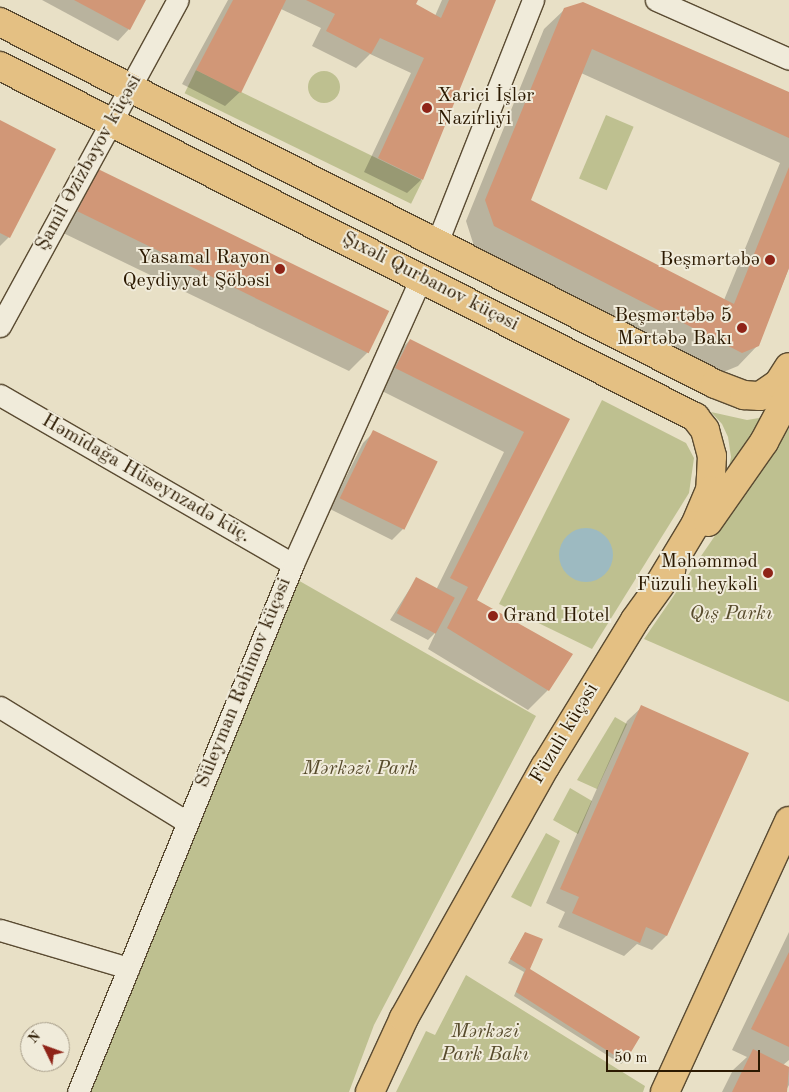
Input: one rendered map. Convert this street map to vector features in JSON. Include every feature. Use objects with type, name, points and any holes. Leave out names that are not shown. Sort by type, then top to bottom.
[{"type":"main road","name":"Şıxəli Qurbanov küçəsi","points":[[0,22],[436,245],[732,391],[753,396],[765,395],[778,384],[789,367]]},
{"type":"main road","name":"Şıxəli Qurbanov küçəsi","points":[[0,66],[685,411],[701,423],[712,456],[710,490],[696,525],[660,583]]},
{"type":"main road","name":"Füzuli küçəsi","points":[[370,1092],[404,1018],[450,932],[585,700],[660,583],[739,480],[789,395]]},
{"type":"main road","points":[[665,1092],[789,820]]},
{"type":"street","name":"Şamil Əzizbəyov küçəsi","points":[[0,326],[178,0]]},
{"type":"street","points":[[436,245],[533,0]]},
{"type":"street","points":[[656,0],[789,59]]},
{"type":"street","name":"Süleyman Rəhimov küçəsi","points":[[78,1092],[293,564],[421,278]]},
{"type":"street","name":"Həmidağa Hüseynzadə küç.","points":[[0,395],[293,564]]},
{"type":"street","points":[[0,707],[187,822]]},
{"type":"street","points":[[754,895],[778,864],[789,858]]},
{"type":"street","points":[[0,930],[128,968]]},
{"type":"green space","points":[[196,70],[422,180],[411,204],[185,93]]},
{"type":"green space","points":[[324,71],[336,75],[340,87],[336,99],[324,103],[312,99],[308,87],[312,75]]},
{"type":"green space","points":[[606,115],[634,127],[607,190],[579,179]]},
{"type":"green space","points":[[602,400],[686,443],[694,458],[689,493],[592,649],[499,604]]},
{"type":"green space","points":[[778,405],[726,482],[731,457],[728,437],[722,424],[711,412],[747,420],[759,418]]},
{"type":"green space","name":"Qış Parkı","points":[[789,428],[789,702],[644,639]]},
{"type":"green space","name":"Mərkəzi Park","points":[[296,579],[536,716],[374,1025],[349,1092],[85,1092]]},
{"type":"green space","points":[[615,717],[627,724],[597,789],[577,780]]},
{"type":"green space","points":[[570,788],[592,801],[578,834],[553,820]]},
{"type":"green space","points":[[546,833],[560,841],[531,907],[511,897]]},
{"type":"green space","name":"Mərkəzi Park Bakı","points":[[466,975],[645,1086],[643,1092],[396,1092],[426,1031],[435,1035]]},
{"type":"water","points":[[586,528],[596,530],[605,536],[611,545],[613,555],[611,565],[605,574],[596,580],[586,582],[576,580],[567,574],[561,565],[559,555],[561,545],[567,536],[576,530]]},
{"type":"building","points":[[74,0],[146,0],[130,30]]},
{"type":"building","points":[[233,0],[286,0],[241,93],[196,70]]},
{"type":"building","name":"Xarici İşlər Nazirliyi","points":[[306,0],[418,0],[416,4],[441,18],[449,0],[496,0],[423,180],[378,158],[424,58],[380,38],[371,54],[326,31],[335,14]]},
{"type":"building","points":[[583,2],[789,92],[789,138],[592,49],[531,200],[734,304],[789,167],[789,268],[759,346],[742,353],[494,226],[485,200],[564,8]]},
{"type":"building","points":[[0,120],[56,149],[10,238],[0,233]]},
{"type":"building","points":[[98,169],[389,311],[369,353],[77,211]]},
{"type":"building","points":[[410,339],[570,419],[477,600],[573,654],[549,691],[447,628],[468,587],[450,578],[524,432],[395,368]]},
{"type":"building","points":[[373,430],[438,462],[404,530],[340,498]]},
{"type":"building","points":[[416,577],[455,598],[436,634],[397,613]]},
{"type":"building","points":[[641,705],[749,753],[667,936],[646,927],[640,943],[572,913],[579,897],[560,889]]},
{"type":"building","points":[[525,932],[543,939],[530,969],[640,1037],[625,1062],[516,992],[526,969],[510,959]]},
{"type":"building","points":[[789,952],[789,1047],[751,1029]]},
{"type":"building","points":[[753,1049],[789,1067],[787,1092],[732,1092]]},
{"type":"place","name":"Xarici İşlər Nazirliyi","points":[[427,108]]},
{"type":"place","name":"Beşmərtəbə","points":[[770,260]]},
{"type":"place","name":"Yasamal Rayon Qeydiyyat Şöbəsi","points":[[280,269]]},
{"type":"place","name":"Beşmərtəbə 5 Mərtəbə Bakı","points":[[742,328]]},
{"type":"place","name":"Məhəmməd Füzuli heykəli","points":[[768,573]]},
{"type":"place","name":"Grand Hotel","points":[[493,616]]}]
